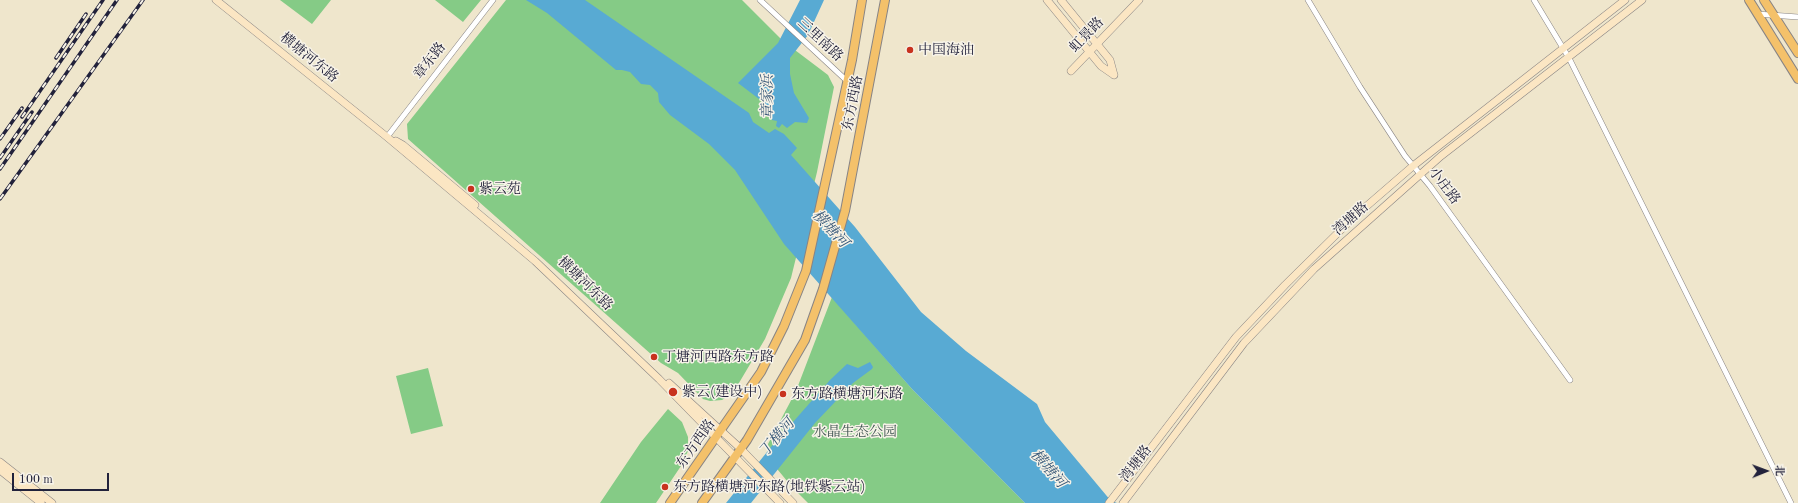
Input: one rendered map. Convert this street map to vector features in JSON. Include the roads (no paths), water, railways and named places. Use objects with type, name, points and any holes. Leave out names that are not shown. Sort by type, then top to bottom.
[{"type":"main road","name":"东方西路","points":[[670,503],[762,372],[784,326],[806,271],[847,81],[862,0]]},
{"type":"main road","name":"东方西路","points":[[740,448],[805,340],[823,289],[845,211],[885,0]]},
{"type":"main road","points":[[1748,0],[1798,79]]},
{"type":"main road","points":[[1764,0],[1798,53]]},
{"type":"main road","points":[[702,503],[740,448]]},
{"type":"street","name":"横塘河东路","points":[[216,0],[387,137],[403,145],[539,258],[719,434],[735,456],[780,503]]},
{"type":"street","name":"章东路","points":[[387,137],[493,0]]},
{"type":"street","name":"三里南路","points":[[760,0],[847,81]]},
{"type":"street","points":[[1047,0],[1101,66],[1114,75],[1110,60],[1098,43],[1061,0]]},
{"type":"street","name":"虹景路","points":[[1071,71],[1139,0]]},
{"type":"street","name":"小庄路","points":[[1308,0],[1360,87],[1405,156],[1420,174],[1570,380]]},
{"type":"street","points":[[1534,0],[1569,57],[1791,503]]},
{"type":"street","points":[[1109,503],[1236,336],[1354,217],[1413,166],[1625,0]]},
{"type":"street","name":"湾塘路","points":[[1124,502],[1244,343],[1314,269],[1420,174],[1642,0]]},
{"type":"street","points":[[1757,14],[1798,17]]},
{"type":"street","name":"横塘河东路","points":[[719,434],[740,448],[793,503]]},
{"type":"street","points":[[0,462],[52,503]]},
{"type":"street","points":[[0,470],[41,503]]},
{"type":"water","name":"横塘河","points":[[526,0],[585,0],[749,113],[753,122],[769,133],[775,129],[784,134],[797,148],[791,155],[855,227],[921,312],[966,351],[1037,404],[1045,422],[1111,501],[1117,503],[1025,503],[912,389],[784,244],[735,170],[709,144],[670,115],[659,102],[658,93],[650,85],[641,84],[630,72],[616,70],[547,13]]},
{"type":"water","name":"章家浜","points":[[800,0],[824,0],[808,35],[790,58],[790,74],[794,93],[809,118],[807,123],[795,122],[787,128],[782,124],[779,128],[776,126],[777,121],[772,120],[763,102],[738,83],[778,43]]},
{"type":"water","points":[[870,362],[873,367],[872,369],[853,383],[815,423],[751,503],[726,503],[771,447],[830,380],[847,364],[858,368]]},
{"type":"railway","points":[[22,117],[103,0]]},
{"type":"railway","points":[[0,169],[117,0]]},
{"type":"railway","points":[[0,199],[143,0]]},
{"type":"railway","points":[[56,58],[86,14]]},
{"type":"railway","points":[[0,139],[22,108]]},
{"type":"railway","points":[[0,158],[32,112]]},
{"type":"place","name":"中国海油","points":[[910,50]]},
{"type":"place","name":"紫云苑","points":[[471,189]]},
{"type":"place","name":"丁塘河西路东方路","points":[[654,357]]},
{"type":"place","name":"紫云(建设中)","points":[[673,392]]},
{"type":"place","name":"东方路横塘河东路","points":[[783,394]]},
{"type":"place","name":"东方路横塘河东路(地铁紫云站)","points":[[665,487]]},
{"type":"park label","name":"水晶生态公园","points":[[855,432]]},
{"type":"water label","name":"丁横河","points":[[777,438]]}]
